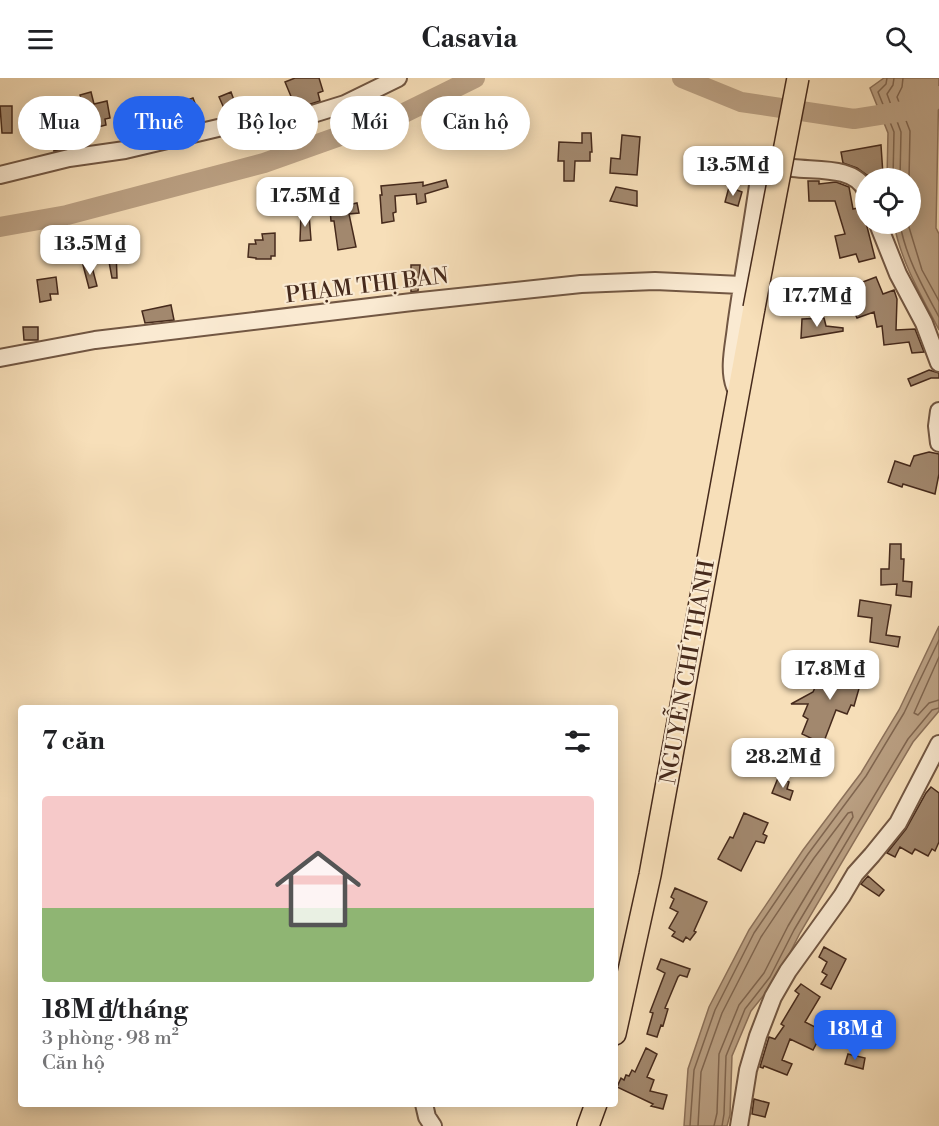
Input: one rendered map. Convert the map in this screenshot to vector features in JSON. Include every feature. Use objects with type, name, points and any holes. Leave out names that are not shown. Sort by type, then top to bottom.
[{"type":"main road","name":"NGUYỄN CHÍ THANH","points":[[618,1020],[650,874],[798,78]]},
{"type":"main road","points":[[588,1126],[595,1107]]},
{"type":"street","points":[[0,175],[69,158],[125,150],[235,124],[265,119],[303,117],[345,104],[398,78]]},
{"type":"street","points":[[739,396],[733,381],[733,355],[741,285],[760,171],[769,163],[791,168],[832,171],[855,178]]},
{"type":"street","points":[[882,234],[898,274],[924,323],[939,362]]},
{"type":"street","name":"PHẠM THỊ BAN","points":[[0,358],[95,340],[581,284],[655,280],[741,285]]},
{"type":"street","points":[[939,411],[937,426],[939,443]]},
{"type":"street","points":[[739,1126],[748,1070],[773,997],[788,971],[842,896],[855,874],[898,823],[939,744]]},
{"type":"street","points":[[425,1107],[427,1117],[433,1126]]},
{"type":"water","points":[[884,78],[939,78],[936,228],[939,234],[939,330],[901,252],[896,234],[921,234],[921,168],[887,168],[888,133],[870,88]]},
{"type":"water","points":[[939,626],[939,711],[913,742],[800,933],[776,980],[751,1011],[732,1056],[730,1115],[727,1126],[684,1126],[688,1069],[709,1007],[749,930],[803,850],[861,773],[899,710]]},
{"type":"building","points":[[295,78],[319,78],[323,91],[318,93],[320,101],[318,102],[318,96],[291,96],[285,82]]},
{"type":"building","points":[[91,92],[92,96],[80,96]]},
{"type":"building","points":[[107,101],[110,118],[105,119],[106,125],[101,126],[101,102]]},
{"type":"building","points":[[0,106],[12,106],[12,133],[2,133]]},
{"type":"building","points":[[582,133],[591,133],[590,161],[575,161],[574,181],[564,181],[564,161],[558,161],[559,142],[582,143]]},
{"type":"building","points":[[622,135],[640,137],[637,175],[610,173],[611,158],[620,159]]},
{"type":"building","points":[[881,145],[883,168],[857,168],[843,163],[841,152]]},
{"type":"building","points":[[446,180],[448,187],[425,194],[426,202],[417,204],[416,194],[395,196],[394,221],[382,223],[381,186],[423,182],[423,186]]},
{"type":"building","points":[[808,181],[819,181],[819,184],[836,182],[849,187],[853,209],[855,209],[855,234],[869,234],[875,258],[859,262],[856,254],[840,258],[835,236],[845,234],[835,201],[809,201]]},
{"type":"building","points":[[616,187],[637,191],[637,206],[610,201]]},
{"type":"building","points":[[729,187],[742,192],[738,206],[725,202]]},
{"type":"building","points":[[357,203],[359,213],[349,214],[356,247],[338,250],[330,209]]},
{"type":"building","points":[[301,214],[309,214],[311,240],[300,241]]},
{"type":"building","points":[[275,233],[275,256],[271,256],[271,259],[248,257],[249,244],[256,244],[255,240],[263,240],[262,234]]},
{"type":"building","points":[[116,250],[117,278],[112,278],[107,251]]},
{"type":"building","points":[[91,263],[97,286],[89,288],[83,265]]},
{"type":"building","points":[[411,265],[420,265],[418,291],[411,292]]},
{"type":"building","points":[[56,277],[58,294],[50,294],[51,300],[40,302],[37,280]]},
{"type":"building","points":[[876,277],[883,294],[894,290],[897,299],[896,330],[915,329],[924,352],[912,353],[909,342],[884,345],[882,326],[877,327],[874,312],[857,318],[851,305],[861,302],[855,285]]},
{"type":"building","points":[[171,305],[174,320],[145,323],[142,311]]},
{"type":"building","points":[[824,318],[826,326],[843,328],[843,331],[801,338],[802,319]]},
{"type":"building","points":[[23,327],[38,327],[38,340],[24,340]]},
{"type":"building","points":[[929,370],[939,373],[939,378],[931,378],[911,386],[908,379]]},
{"type":"building","points":[[929,452],[939,454],[939,474],[935,494],[888,482],[895,461],[910,466],[914,456]]},
{"type":"building","points":[[890,544],[901,544],[901,559],[904,559],[903,581],[912,582],[911,597],[896,595],[897,584],[881,585],[881,569],[889,569]]},
{"type":"building","points":[[860,600],[891,605],[886,635],[900,637],[898,647],[870,642],[872,618],[858,616]]},
{"type":"building","points":[[839,664],[862,669],[860,677],[862,678],[854,706],[851,705],[847,714],[836,710],[823,744],[802,734],[808,719],[803,716],[808,704],[791,704],[813,692],[817,683],[812,676],[820,670],[834,690]]},
{"type":"building","points":[[778,778],[789,782],[787,789],[793,791],[790,800],[772,793]]},
{"type":"building","points":[[931,787],[939,793],[939,842],[935,851],[932,849],[928,856],[915,849],[912,854],[900,847],[895,857],[887,853],[906,829]]},
{"type":"building","points":[[744,813],[768,823],[763,834],[767,836],[764,843],[756,841],[741,871],[718,859],[730,837],[733,838]]},
{"type":"building","points":[[868,876],[884,890],[879,896],[861,884]]},
{"type":"building","points":[[675,888],[707,902],[694,931],[696,932],[690,940],[686,937],[683,942],[672,936],[675,932],[669,928],[678,912],[670,908]]},
{"type":"building","points":[[824,947],[846,959],[831,989],[821,984],[827,975],[822,972],[827,962],[819,957]]},
{"type":"building","points":[[661,959],[690,969],[687,977],[680,975],[678,977],[665,1008],[668,1009],[663,1026],[661,1025],[657,1037],[647,1034],[653,1013],[650,1012],[665,973],[657,969]]},
{"type":"building","points":[[801,984],[820,997],[805,1022],[823,1031],[813,1050],[790,1039],[782,1060],[792,1064],[787,1075],[764,1066],[760,1067],[769,1037],[775,1039],[784,1026],[781,1024],[799,994],[795,991]]},
{"type":"building","points":[[646,1048],[657,1054],[647,1077],[654,1080],[650,1091],[667,1095],[663,1109],[651,1106],[653,1104],[618,1087],[621,1078],[624,1080],[632,1070],[635,1072]]},
{"type":"building","points":[[848,1054],[865,1058],[863,1069],[845,1064]]},
{"type":"building","points":[[754,1099],[769,1103],[765,1117],[752,1114]]},
{"type":"waterway","points":[[0,227],[67,215],[264,163],[402,114],[475,78]]},
{"type":"waterway","points":[[682,78],[741,102],[854,119],[923,108],[939,96]]}]
